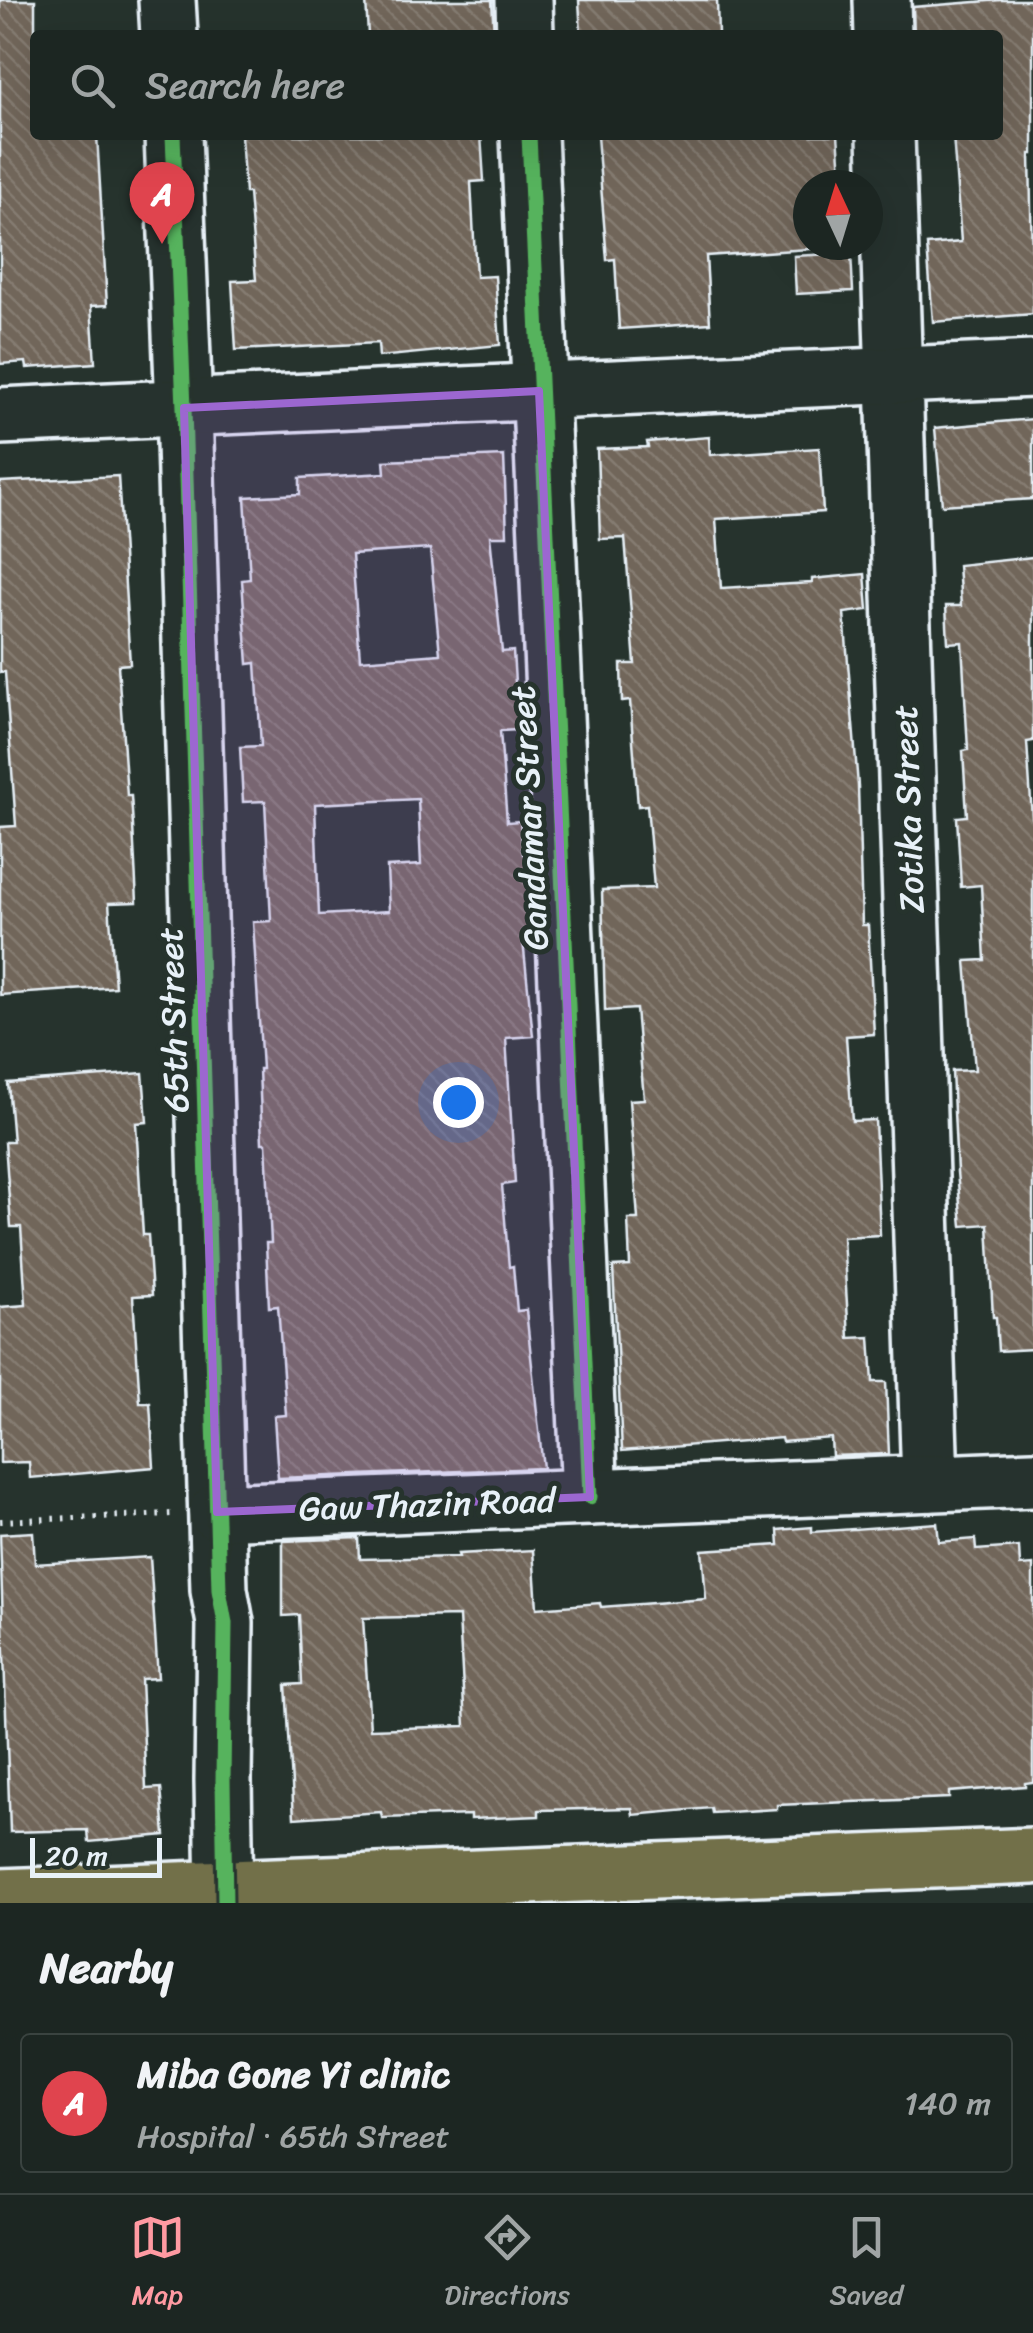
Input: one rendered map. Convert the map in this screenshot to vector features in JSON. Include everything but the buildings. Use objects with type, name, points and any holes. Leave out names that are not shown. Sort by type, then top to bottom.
[{"type":"main road","points":[[0,1898],[225,1896],[1033,1856]]},
{"type":"street","points":[[167,0],[169,30]]},
{"type":"street","points":[[524,0],[525,30]]},
{"type":"street","points":[[882,0],[883,30]]},
{"type":"street","name":"65th Street","points":[[173,140],[219,1590],[226,1624],[225,1896]]},
{"type":"street","name":"Gandamar Street","points":[[529,140],[590,1497]]},
{"type":"street","name":"Zotika Street","points":[[886,140],[930,1483]]},
{"type":"street","points":[[0,416],[1033,369]]},
{"type":"street","name":"Gaw Thazin Road","points":[[217,1512],[1033,1479]]},
{"type":"path","points":[[0,1522],[217,1512]]},
{"type":"highlighted area","points":[[539,391],[590,1497],[217,1512],[184,408]]},
{"type":"cycle path","points":[[173,140],[219,1590],[225,1623],[225,1903]]},
{"type":"cycle path","points":[[529,140],[590,1497]]},
{"type":"place","name":"Miba Gone Yi clinic","points":[[162,244]]}]
